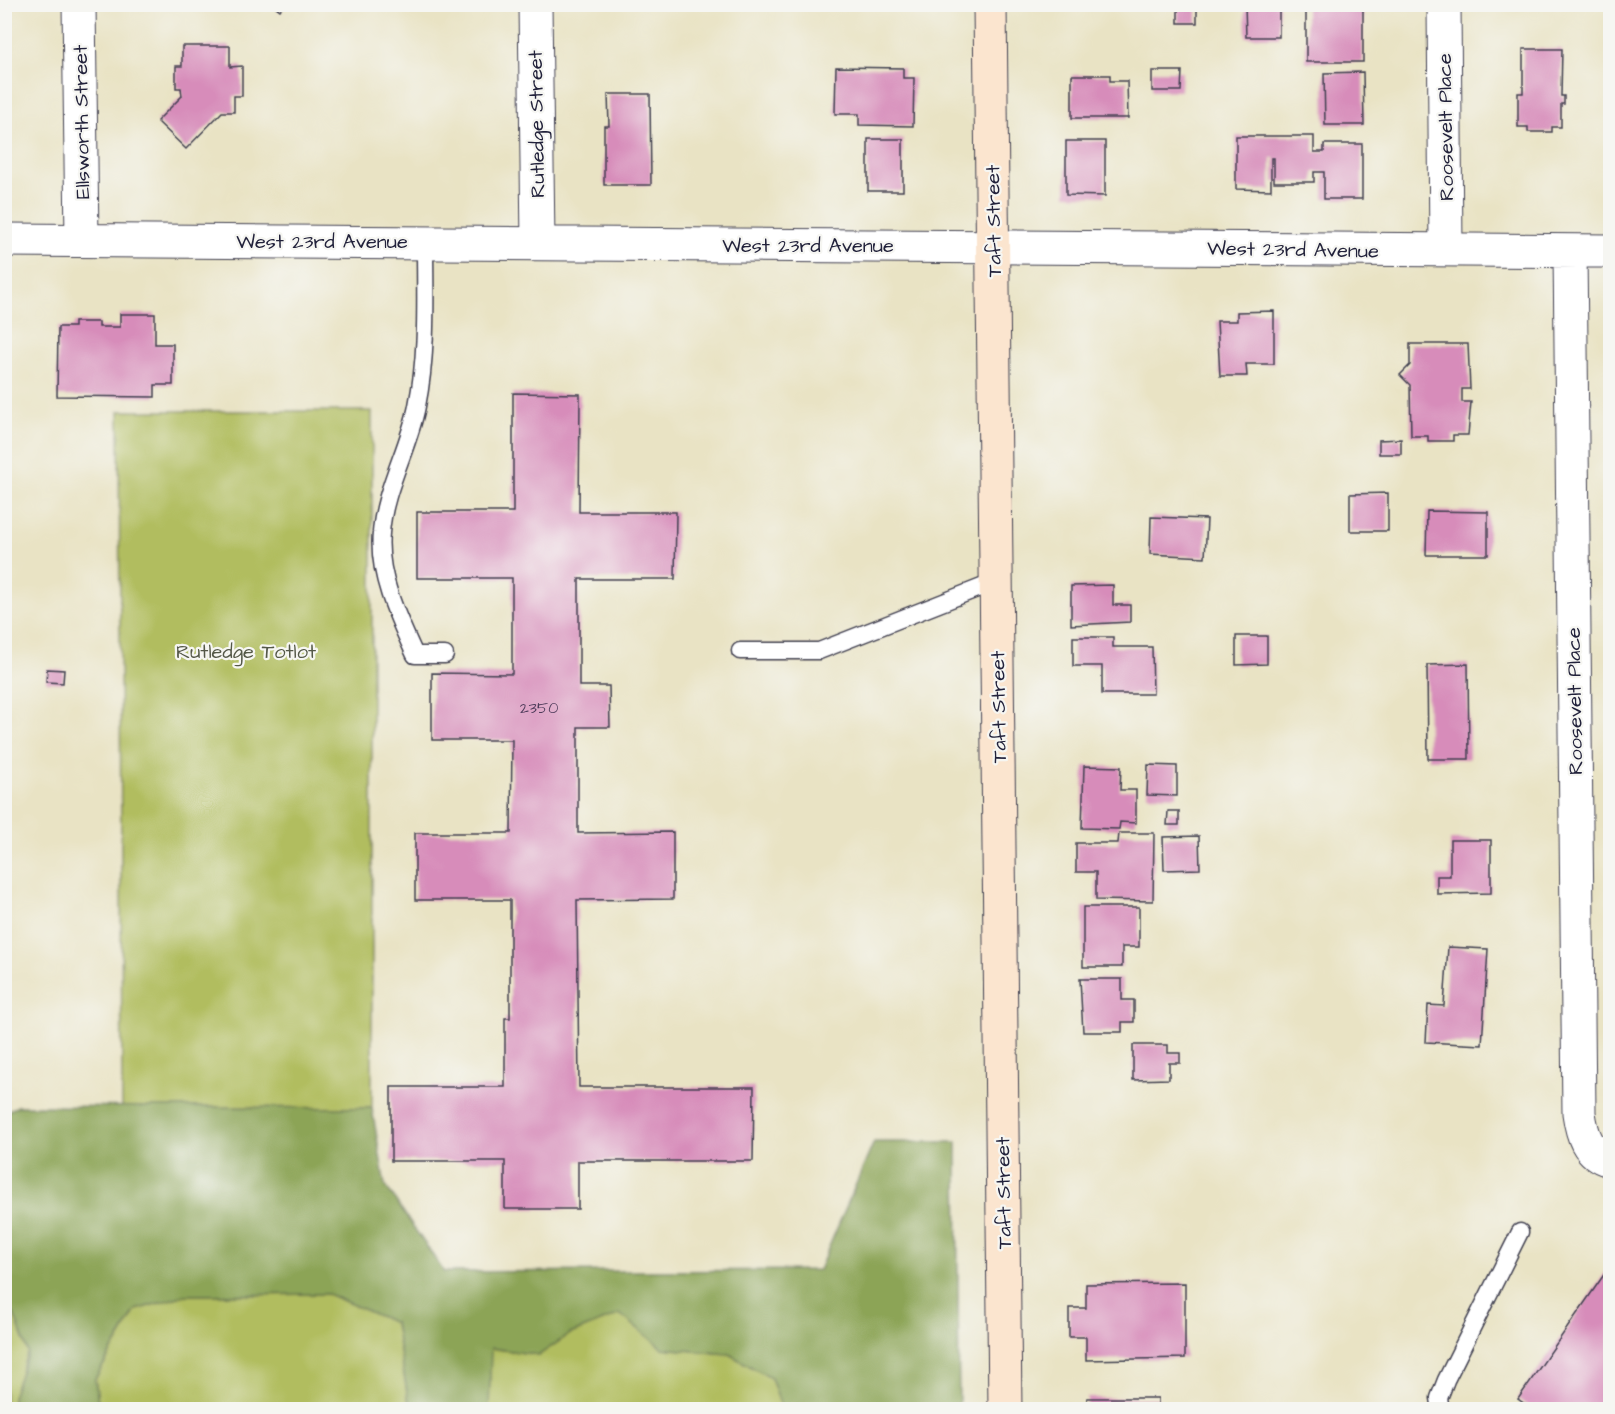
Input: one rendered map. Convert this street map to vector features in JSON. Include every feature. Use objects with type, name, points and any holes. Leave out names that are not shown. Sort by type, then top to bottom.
[{"type":"street","name":"Ellsworth Street","points":[[80,4],[82,240]]},
{"type":"street","name":"Rutledge Street","points":[[535,4],[538,243]]},
{"type":"street","name":"Taft Street","points":[[990,4],[1005,1410]]},
{"type":"street","name":"Roosevelt Place","points":[[1444,4],[1446,250]]},
{"type":"street","name":"West 23rd Avenue","points":[[4,240],[1611,251]]},
{"type":"street","name":"Roosevelt Place","points":[[1570,251],[1579,1113],[1582,1133],[1600,1154]]},
{"type":"lane","points":[[425,242],[425,327],[418,404],[410,440],[384,516],[381,548],[396,614],[415,655],[445,655]]},
{"type":"lane","points":[[740,651],[819,651],[997,581]]},
{"type":"lane","points":[[1441,1410],[1439,1398],[1446,1380],[1520,1232]]},
{"type":"green space","name":"Rutledge Totlot","points":[[119,411],[372,411],[372,1108],[122,1107]]},
{"type":"green space","points":[[18,1106],[372,1108],[385,1185],[444,1272],[819,1270],[874,1142],[957,1142],[959,1409],[782,1409],[771,1378],[729,1354],[662,1348],[620,1314],[570,1334],[539,1355],[491,1348],[489,1409],[410,1409],[395,1323],[328,1294],[185,1295],[136,1310],[95,1379],[99,1409],[13,1409],[12,1397],[28,1352],[14,1314],[4,1309],[5,1112]]},
{"type":"green space","points":[[328,1294],[395,1323],[410,1409],[99,1409],[95,1379],[136,1310],[184,1295]]},
{"type":"green space","points":[[4,1309],[14,1314],[28,1352],[12,1397],[13,1409],[5,1409]]},
{"type":"green space","points":[[620,1314],[662,1348],[729,1354],[771,1378],[782,1409],[489,1410],[490,1348],[539,1355],[570,1334]]},
{"type":"building","points":[[272,4],[285,4],[280,10]]},
{"type":"building","points":[[1062,4],[1102,4],[1102,8],[1062,7]]},
{"type":"building","points":[[1245,4],[1279,4],[1279,37],[1246,37]]},
{"type":"building","points":[[1306,6],[1363,6],[1363,62],[1306,62]]},
{"type":"building","points":[[1178,8],[1197,8],[1197,23],[1178,23]]},
{"type":"building","points":[[182,46],[230,46],[230,67],[242,66],[242,96],[234,96],[234,112],[222,112],[186,149],[157,121],[182,96],[181,88],[176,88],[176,66],[182,66]]},
{"type":"building","points":[[1523,49],[1562,49],[1561,96],[1564,96],[1564,104],[1561,104],[1561,127],[1552,127],[1552,132],[1528,132],[1528,127],[1518,127],[1518,93],[1523,93]]},
{"type":"building","points":[[836,67],[903,68],[903,78],[914,78],[913,126],[859,125],[859,114],[835,114]]},
{"type":"building","points":[[1152,71],[1182,71],[1181,91],[1152,91]]},
{"type":"building","points":[[1363,72],[1364,125],[1325,125],[1324,73]]},
{"type":"building","points":[[1072,75],[1110,75],[1110,81],[1127,81],[1128,118],[1072,118]]},
{"type":"building","points":[[608,94],[650,94],[651,185],[604,185],[604,126],[609,126]]},
{"type":"building","points":[[1236,136],[1314,136],[1314,152],[1324,152],[1324,144],[1362,144],[1362,199],[1324,199],[1324,172],[1314,172],[1314,182],[1274,182],[1274,158],[1271,158],[1271,190],[1236,189]]},
{"type":"building","points":[[868,139],[903,139],[903,191],[868,191]]},
{"type":"building","points":[[1066,141],[1105,141],[1105,196],[1066,195]]},
{"type":"building","points":[[1274,311],[1274,364],[1246,364],[1247,376],[1220,376],[1217,321],[1237,321],[1237,312]]},
{"type":"building","points":[[120,314],[155,314],[155,344],[173,344],[173,385],[155,385],[155,397],[57,396],[58,327],[74,327],[74,322],[99,322],[99,327],[120,327]]},
{"type":"building","points":[[1410,344],[1468,344],[1470,389],[1462,389],[1462,402],[1471,402],[1468,435],[1453,435],[1453,441],[1428,441],[1428,436],[1411,436],[1410,385],[1400,375],[1410,365]]},
{"type":"building","points":[[513,393],[580,394],[579,512],[676,512],[675,579],[579,579],[579,686],[609,686],[610,727],[578,727],[578,833],[673,832],[673,899],[577,900],[579,1087],[754,1087],[753,1161],[578,1161],[578,1209],[505,1209],[505,1161],[391,1161],[391,1087],[505,1087],[505,1018],[510,1018],[510,900],[415,900],[415,833],[511,833],[512,740],[432,740],[432,673],[512,674],[512,578],[417,578],[417,512],[513,512]]},
{"type":"building","points":[[1401,439],[1401,454],[1379,454],[1379,440]]},
{"type":"building","points":[[1388,493],[1388,531],[1350,531],[1350,494]]},
{"type":"building","points":[[1427,511],[1488,512],[1488,555],[1426,555]]},
{"type":"building","points":[[1151,517],[1207,519],[1205,557],[1150,554]]},
{"type":"building","points":[[1113,585],[1113,605],[1130,605],[1130,622],[1071,625],[1071,586]]},
{"type":"building","points":[[1236,636],[1267,636],[1267,664],[1236,665]]},
{"type":"building","points":[[1073,637],[1113,637],[1113,647],[1152,647],[1153,694],[1102,694],[1102,666],[1073,666]]},
{"type":"building","points":[[1468,664],[1469,759],[1428,759],[1427,665]]},
{"type":"building","points":[[47,669],[64,670],[63,683],[46,682]]},
{"type":"building","points":[[1148,765],[1177,766],[1177,796],[1147,795]]},
{"type":"building","points":[[1084,766],[1121,767],[1120,790],[1136,790],[1136,823],[1120,822],[1119,829],[1082,828]]},
{"type":"building","points":[[1168,811],[1179,811],[1179,825],[1167,825]]},
{"type":"building","points":[[1119,833],[1154,833],[1153,901],[1096,900],[1096,872],[1076,872],[1076,843],[1118,843]]},
{"type":"building","points":[[1199,836],[1200,869],[1164,870],[1163,837]]},
{"type":"building","points":[[1450,840],[1491,840],[1491,893],[1437,894],[1437,876],[1450,876]]},
{"type":"building","points":[[1083,907],[1139,907],[1139,947],[1122,947],[1122,967],[1083,967]]},
{"type":"building","points":[[1448,947],[1488,949],[1482,1045],[1426,1042],[1428,1005],[1444,1006]]},
{"type":"building","points":[[1080,979],[1122,979],[1122,1000],[1134,1000],[1134,1022],[1122,1022],[1122,1032],[1083,1032]]},
{"type":"building","points":[[4,1017],[8,1017],[8,1038],[4,1038]]},
{"type":"building","points":[[1133,1045],[1168,1045],[1168,1053],[1180,1053],[1180,1063],[1169,1063],[1169,1079],[1133,1080]]},
{"type":"building","points":[[1610,1266],[1610,1394],[1600,1410],[1533,1410],[1518,1399]]},
{"type":"building","points":[[1185,1283],[1185,1358],[1086,1360],[1086,1337],[1069,1337],[1069,1308],[1086,1308],[1086,1284]]},
{"type":"building","points":[[1087,1398],[1158,1398],[1158,1410],[1087,1410]]}]
